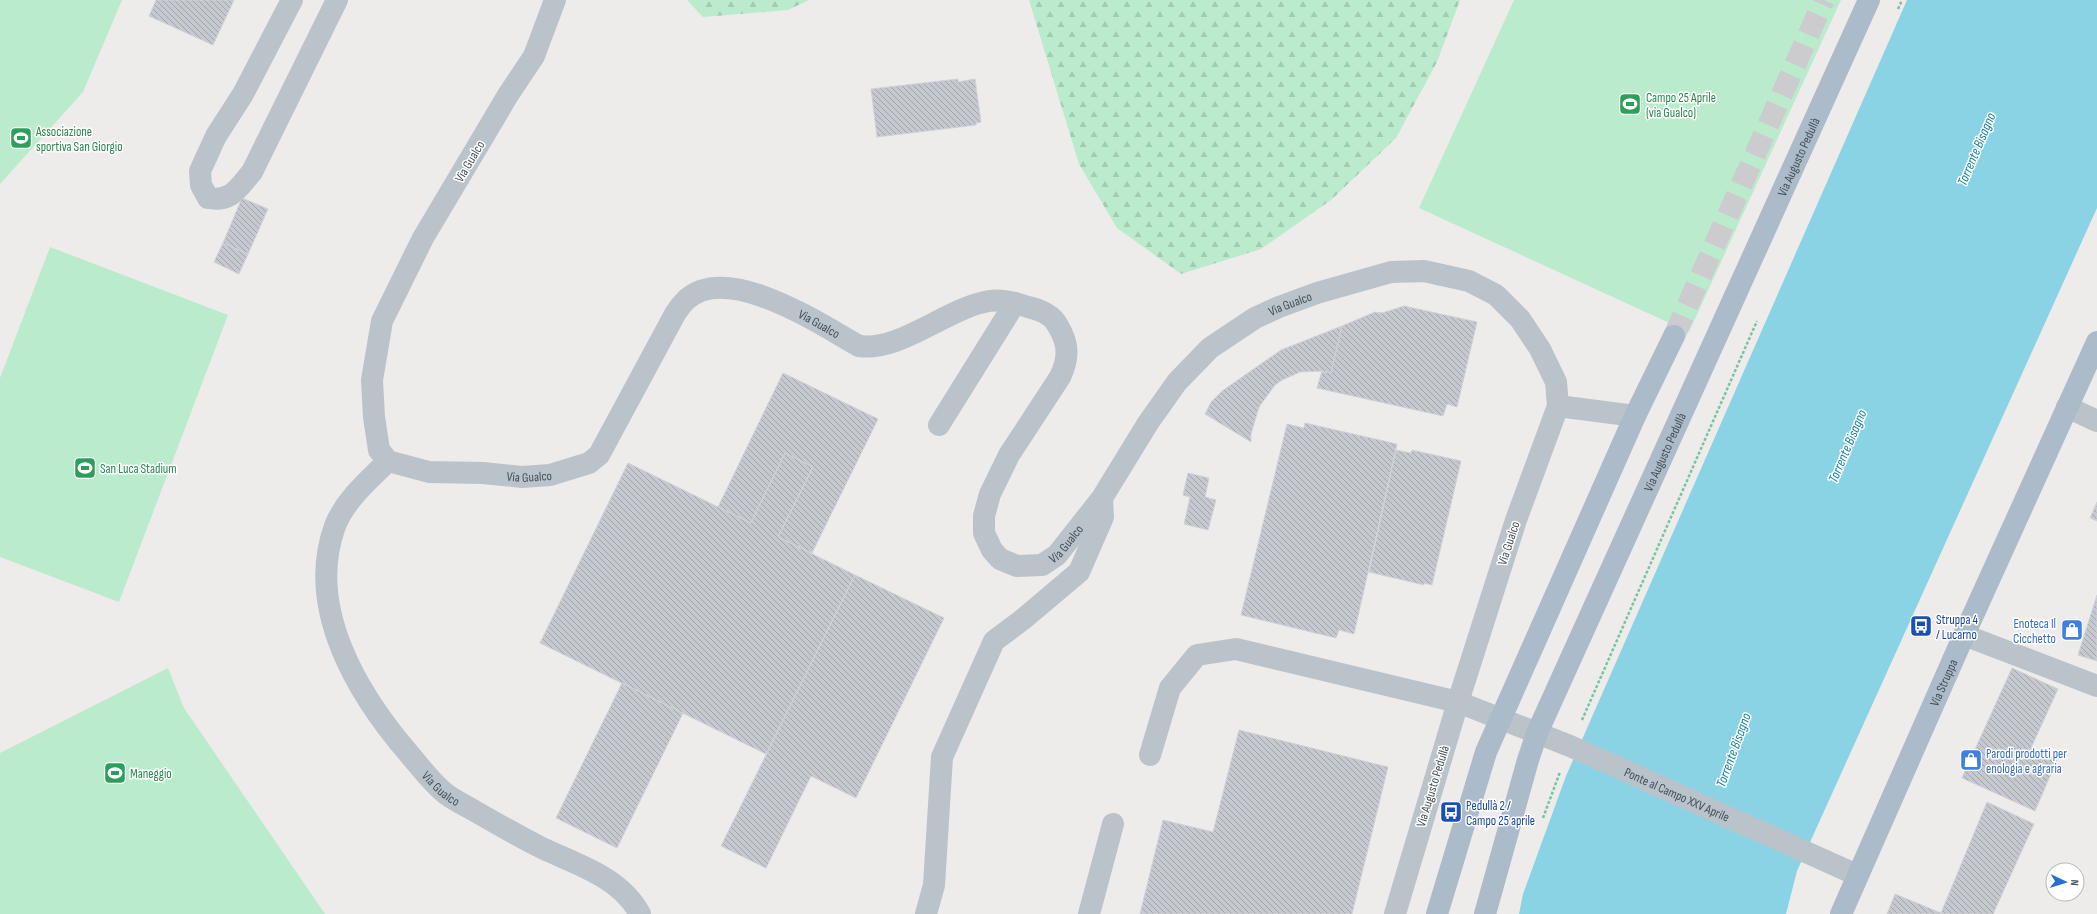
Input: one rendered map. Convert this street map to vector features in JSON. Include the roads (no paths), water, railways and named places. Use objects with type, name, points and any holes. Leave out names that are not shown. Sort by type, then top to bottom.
[{"type":"main road","name":"Via Augusto Pedullà","points":[[1485,914],[1537,733],[1869,0]]},
{"type":"main road","points":[[1437,914],[1481,766],[1500,718],[1635,416],[1674,336]]},
{"type":"main road","name":"Via Struppa","points":[[1841,914],[1964,635],[2097,342]]},
{"type":"street","points":[[292,0],[243,94],[216,136],[200,171],[201,185],[208,198],[220,200],[232,195],[252,172],[337,0]]},
{"type":"street","name":"Via Gualco","points":[[555,0],[534,56],[508,95],[423,238],[382,321],[372,387],[374,417],[379,450],[388,461],[429,472],[483,473],[522,476],[550,474],[589,463],[599,455],[675,314],[687,299],[701,291],[717,288],[733,288],[775,300],[859,346],[872,348],[892,342],[950,315],[974,306],[990,301],[1015,303],[1048,314],[1057,323],[1064,336],[1066,363],[1060,377],[1006,461],[990,494],[984,516],[984,533],[992,550],[1000,559],[1017,566],[1042,565],[1057,555],[1102,498],[1148,423],[1177,382],[1210,348],[1255,318],[1279,307],[1318,293],[1391,272],[1424,271],[1469,281],[1496,295],[1520,319],[1540,349],[1556,382],[1558,406],[1516,520],[1458,702]]},
{"type":"street","points":[[939,425],[1015,303]]},
{"type":"street","points":[[1558,406],[1635,416]]},
{"type":"street","points":[[2067,408],[2097,421]]},
{"type":"street","name":"Via Gualco","points":[[388,461],[348,504],[336,525],[327,554],[326,581],[331,610],[338,636],[356,681],[388,729],[446,794],[514,834],[609,880],[633,901],[640,914]]},
{"type":"street","points":[[926,914],[934,885],[942,757],[994,641],[1022,620],[1079,572],[1103,517],[1102,498]]},
{"type":"street","points":[[1964,635],[2097,686]]},
{"type":"street","points":[[1150,755],[1170,688],[1197,655],[1236,649],[1458,702],[1500,718]]},
{"type":"street","name":"Via Augusto Pedullà","points":[[1395,914],[1458,702]]},
{"type":"street","name":"Ponte al Campo XXV Aprile","points":[[1500,718],[1570,746],[1857,875]]},
{"type":"street","points":[[1089,914],[1113,824]]},
{"type":"street","points":[[934,885],[943,914]]},
{"type":"water","name":"Torrente Bisagno","points":[[1907,0],[2097,0],[2097,208],[1797,871],[1786,914],[1519,914],[1523,894],[1566,776]]},
{"type":"tunnel","points":[[1674,336],[1824,0]]},
{"type":"place","name":"Campo 25 Aprile (via Gualco)","points":[[1630,104]]},
{"type":"place","name":"Associazione sportiva San Giorgio","points":[[21,138]]},
{"type":"place","name":"San Luca Stadium","points":[[85,468]]},
{"type":"place","name":"Struppa 4 / Lucarno","points":[[1921,626]]},
{"type":"place","name":"Enoteca Il Cicchetto","points":[[2072,630]]},
{"type":"place","name":"Parodi prodotti per enologia e agraria","points":[[1971,760]]},
{"type":"place","name":"Maneggio","points":[[115,773]]},
{"type":"place","name":"Pedullà 2 / Campo 25 aprile","points":[[1451,812]]}]
